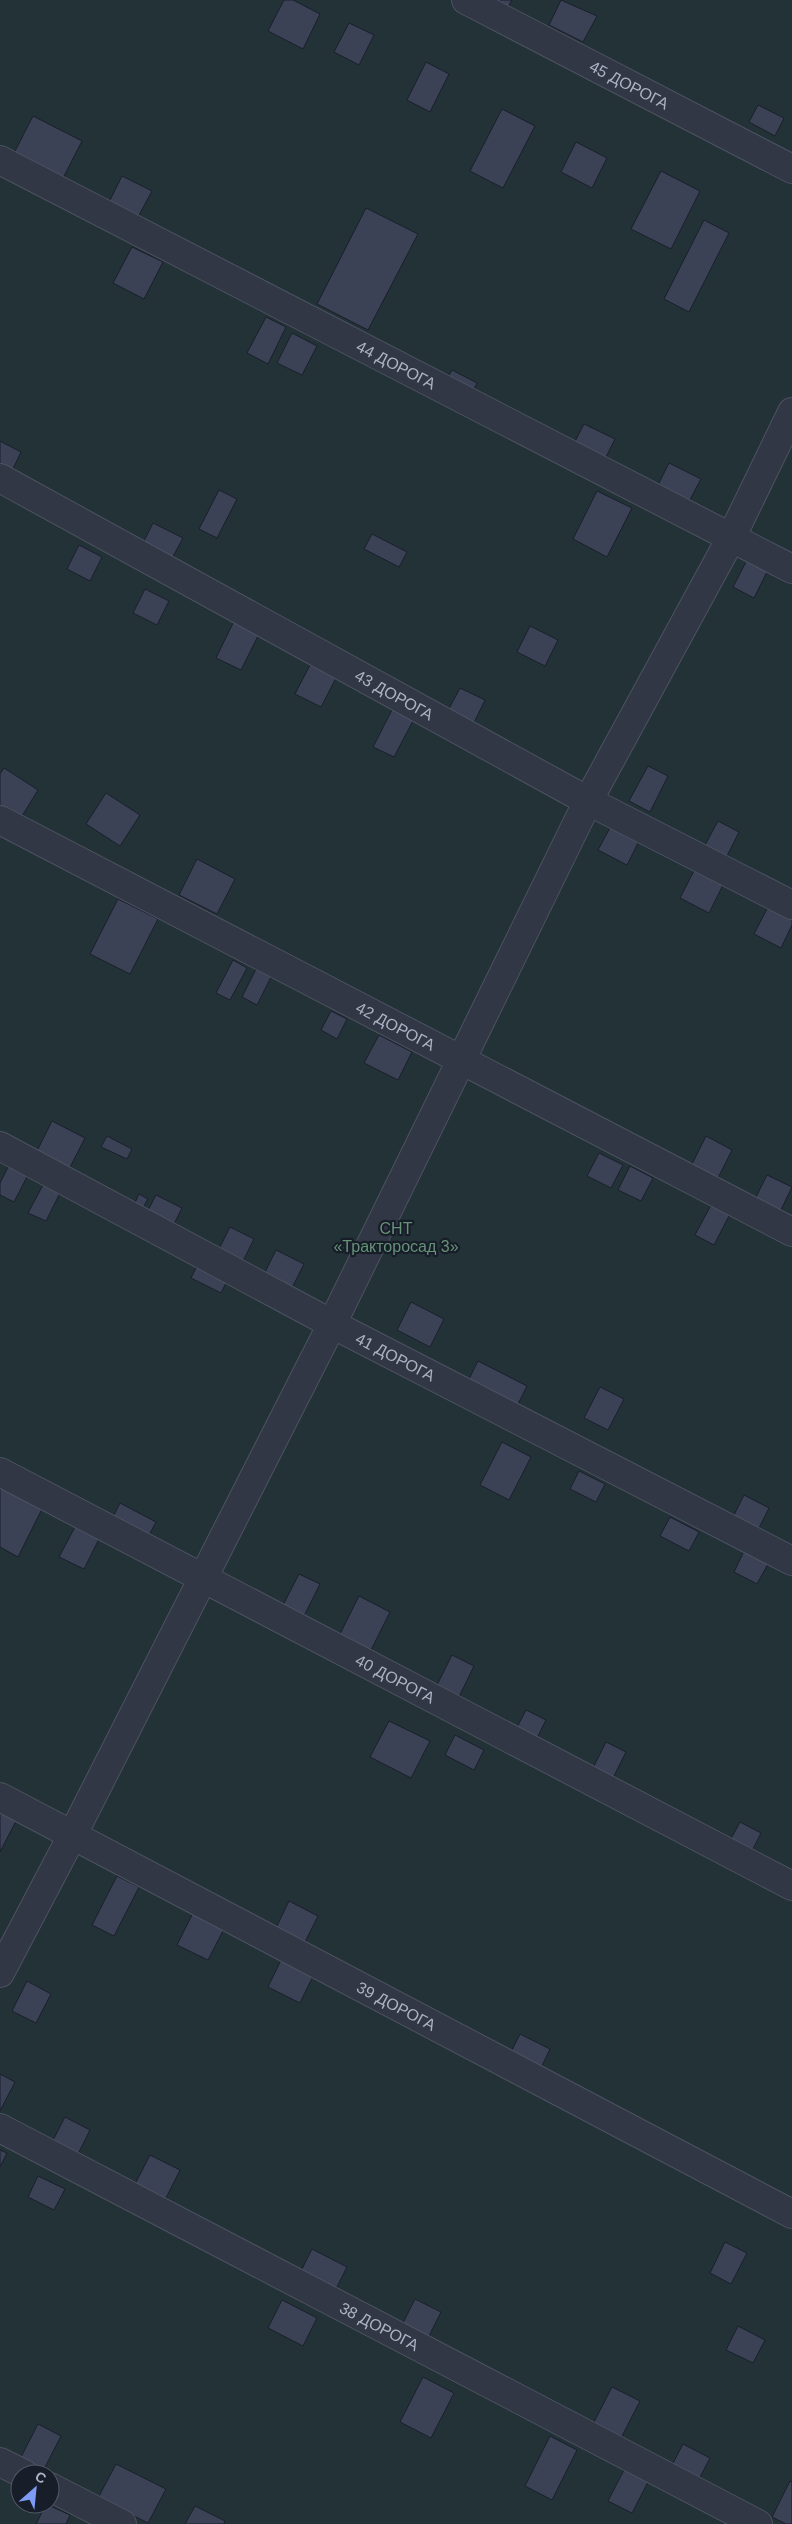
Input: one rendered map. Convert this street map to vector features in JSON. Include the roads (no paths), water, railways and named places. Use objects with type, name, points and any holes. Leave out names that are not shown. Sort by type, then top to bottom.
[{"type":"street","name":"45 ДОРОГА","points":[[466,0],[792,169]]},
{"type":"street","name":"44 ДОРОГА","points":[[0,160],[792,569]]},
{"type":"street","points":[[0,1972],[73,1834],[332,1324],[588,801],[731,538],[792,412]]},
{"type":"street","name":"43 ДОРОГА","points":[[0,478],[588,801],[792,905]]},
{"type":"street","name":"42 ДОРОГА","points":[[0,820],[792,1232]]},
{"type":"street","name":"41 ДОРОГА","points":[[0,1146],[332,1324],[792,1561]]},
{"type":"street","name":"40 ДОРОГА","points":[[0,1472],[202,1580],[792,1886]]},
{"type":"street","name":"39 ДОРОГА","points":[[0,1797],[792,2214]]},
{"type":"street","name":"38 ДОРОГА","points":[[0,2128],[758,2524]]},
{"type":"street","points":[[60,2492],[122,2524]]},
{"type":"park label","name":"СНТ «Тракторосад 3»","points":[[396,1237]]}]
